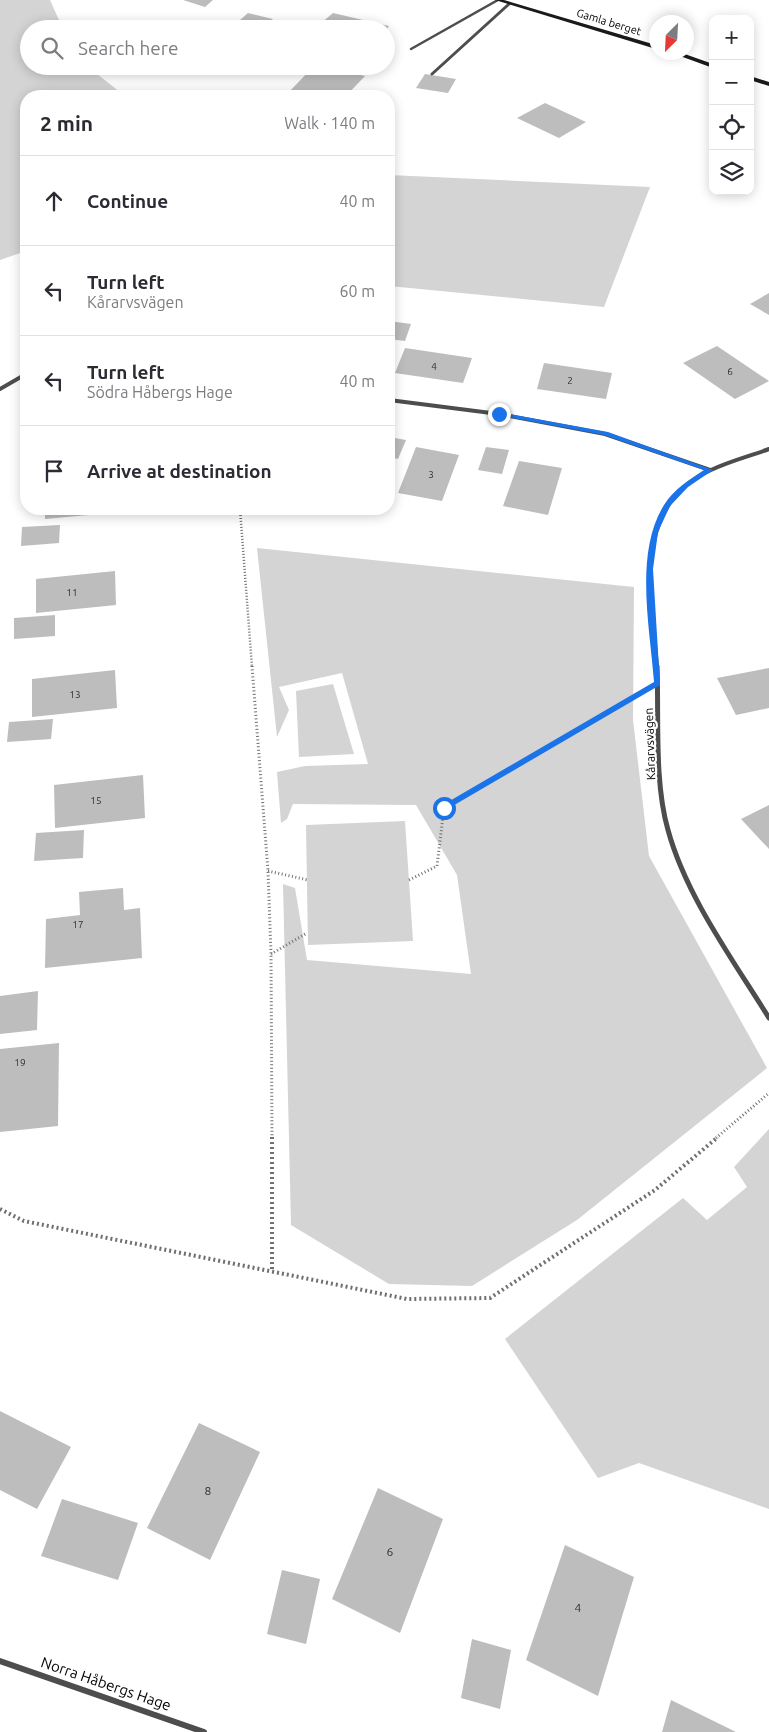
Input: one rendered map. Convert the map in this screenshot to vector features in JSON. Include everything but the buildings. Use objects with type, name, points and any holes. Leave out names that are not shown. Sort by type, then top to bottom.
[{"type":"main road","name":"Gamla berget","points":[[498,0],[649,46]]},
{"type":"main road","points":[[694,60],[709,65]]},
{"type":"main road","points":[[754,79],[769,84]]},
{"type":"street","points":[[432,74],[509,4]]},
{"type":"street","points":[[0,389],[20,377]]},
{"type":"street","points":[[395,401],[499,414],[605,434],[710,470]]},
{"type":"street","name":"Kårarvsvägen","points":[[769,449],[710,470],[686,485],[667,505],[655,532],[649,569],[658,683],[661,783],[667,828],[675,853],[708,920],[769,1018]]},
{"type":"street","name":"Norra Håbergs Hage","points":[[0,1662],[204,1732]]},
{"type":"lane","points":[[411,49],[498,0]]},
{"type":"path","points":[[240,515],[268,871],[272,954],[272,1271]]},
{"type":"path","points":[[409,880],[437,866],[444,808],[658,683]]},
{"type":"path","points":[[268,871],[308,880]]},
{"type":"path","points":[[272,954],[308,933]]},
{"type":"path","points":[[0,1209],[24,1221],[407,1299],[490,1298],[655,1190],[769,1093]]},
{"type":"shaded area","points":[[0,0],[50,0],[59,20],[20,20],[20,75],[98,75],[117,90],[20,90],[20,253],[0,260]]},
{"type":"shaded area","points":[[395,175],[650,187],[604,307],[395,287]]},
{"type":"shaded area","points":[[257,548],[634,587],[633,720],[649,856],[767,1068],[577,1220],[472,1286],[389,1284],[291,1225],[283,884],[295,888],[307,960],[471,974],[457,875],[416,805],[293,804],[287,819],[281,823],[277,772],[305,766],[368,764],[342,673],[279,687],[289,710],[277,737]]},
{"type":"shaded area","points":[[333,684],[354,754],[299,757],[296,691]]},
{"type":"shaded area","points":[[405,821],[413,941],[308,945],[306,825]]},
{"type":"shaded area","points":[[769,1129],[769,1509],[639,1463],[598,1478],[505,1339],[683,1198],[707,1220],[747,1187],[734,1167]]},
{"type":"route","points":[[444,808],[658,683],[649,569],[655,532],[667,505],[686,485],[710,470],[605,434],[499,414]]}]
